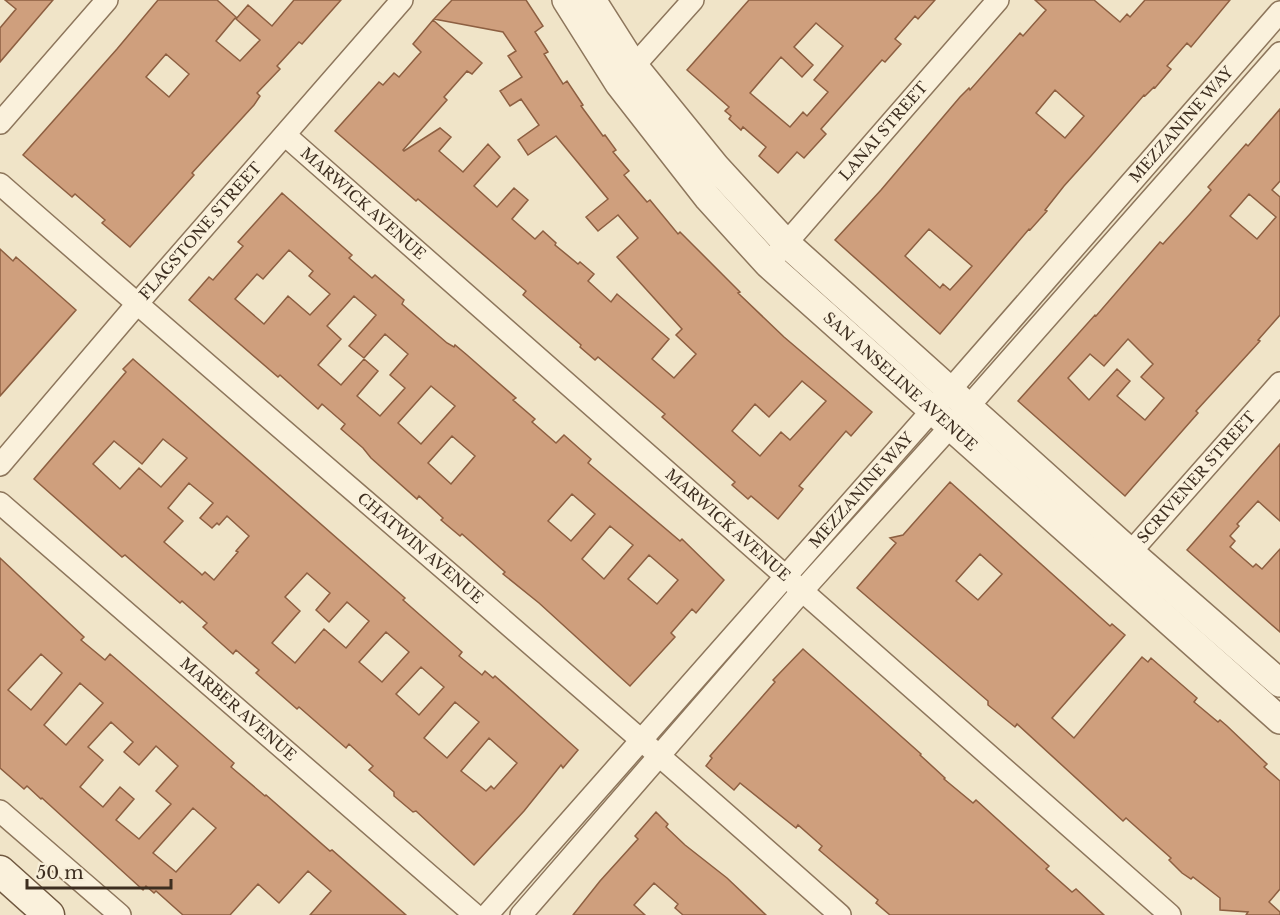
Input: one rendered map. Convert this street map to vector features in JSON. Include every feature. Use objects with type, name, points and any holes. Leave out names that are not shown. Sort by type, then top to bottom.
[{"type":"main road","points":[[0,872],[50,915]]},
{"type":"street","points":[[0,123],[107,0]]},
{"type":"street","name":"FLAGSTONE STREET","points":[[0,465],[402,0]]},
{"type":"street","name":"SAN ANSELINE AVENUE","points":[[566,0],[627,75],[786,243],[1130,552],[1280,683]]},
{"type":"street","name":"SAN ANSELINE AVENUE","points":[[592,0],[627,75],[708,198],[768,264],[1280,720]]},
{"type":"street","points":[[627,75],[693,0]]},
{"type":"street","name":"LANAI STREET","points":[[768,264],[998,0]]},
{"type":"street","name":"MEZZANINE WAY","points":[[960,398],[1280,12]]},
{"type":"street","name":"MEZZANINE WAY","points":[[487,915],[786,574],[941,419],[1280,53]]},
{"type":"street","name":"MARWICK AVENUE","points":[[285,135],[786,574],[1170,915]]},
{"type":"street","name":"CHATWIN AVENUE","points":[[0,184],[641,738],[840,915]]},
{"type":"street","name":"SCRIVENER STREET","points":[[1112,572],[1280,383]]},
{"type":"street","name":"MEZZANINE WAY","points":[[521,915],[803,590],[941,419]]},
{"type":"street","name":"MARBER AVENUE","points":[[0,503],[475,915]]},
{"type":"street","points":[[0,811],[120,915]]},
{"type":"building","points":[[5,0],[53,0],[0,62],[0,28],[16,9]]},
{"type":"building","points":[[158,0],[217,0],[236,17],[216,41],[240,61],[260,40],[236,19],[248,5],[272,26],[294,0],[341,0],[302,44],[299,42],[277,66],[280,69],[257,93],[260,96],[254,105],[192,173],[194,175],[130,247],[102,223],[105,220],[75,194],[72,197],[23,155]],"holes":[[[166,54],[189,74],[169,97],[146,77]]]},
{"type":"building","points":[[452,0],[526,0],[543,26],[535,32],[548,52],[544,54],[563,84],[567,81],[583,105],[581,106],[616,150],[613,152],[629,171],[624,175],[647,202],[650,200],[678,234],[680,232],[784,337],[872,412],[851,436],[846,431],[799,486],[803,489],[778,519],[751,496],[748,499],[732,485],[735,482],[662,417],[665,414],[598,357],[595,360],[580,347],[581,345],[523,295],[526,291],[335,131],[379,82],[383,85],[394,73],[399,77],[421,52],[413,44],[433,20],[482,63],[472,74],[467,71],[444,97],[447,100],[403,150],[440,128],[451,137],[439,151],[463,172],[488,144],[500,157],[474,186],[497,207],[514,188],[528,200],[512,219],[535,239],[543,231],[556,243],[555,245],[594,274],[588,281],[611,302],[617,294],[669,339],[652,359],[674,378],[696,354],[676,335],[682,329],[617,257],[638,238],[618,215],[598,231],[586,217],[608,199],[556,136],[528,155],[518,140],[539,125],[521,99],[510,106],[500,91],[522,77],[508,56],[516,51],[503,32],[434,19]],"holes":[[[802,381],[826,401],[790,440],[781,432],[760,456],[732,431],[755,404],[769,417]]]},
{"type":"building","points":[[749,0],[935,0],[918,19],[915,16],[895,39],[901,44],[885,62],[882,60],[821,129],[826,134],[804,158],[797,152],[778,173],[759,156],[766,147],[743,127],[741,130],[729,119],[731,116],[725,111],[729,107],[687,70]],"holes":[[[816,23],[843,46],[814,80],[828,92],[807,116],[803,112],[790,127],[750,93],[781,57],[802,77],[813,65],[794,47]]]},
{"type":"building","points":[[1035,0],[1094,0],[1120,22],[1127,14],[1130,17],[1145,0],[1230,0],[1191,47],[1187,43],[1167,66],[1171,69],[1155,88],[1144,95],[1064,186],[1045,210],[1047,211],[940,334],[835,240],[960,97],[969,88],[970,90],[1020,33],[1023,36],[1046,10]],"holes":[[[1055,90],[1084,116],[1065,138],[1036,113]],[[929,229],[972,266],[950,290],[943,284],[940,288],[905,256]]]},
{"type":"building","points":[[1280,109],[1280,181],[1272,190],[1280,197],[1280,315],[1125,496],[1018,401],[1160,242],[1163,244],[1190,214],[1211,190],[1208,187],[1246,144],[1248,146]],"holes":[[[1249,194],[1276,217],[1257,239],[1230,216]],[[1128,339],[1153,364],[1141,377],[1164,398],[1145,420],[1117,396],[1130,381],[1117,369],[1089,400],[1068,378],[1090,354],[1104,366]]]},
{"type":"building","points":[[282,193],[352,255],[349,258],[372,278],[375,275],[404,300],[402,304],[447,343],[454,347],[455,345],[516,398],[513,400],[535,419],[532,422],[556,443],[564,435],[591,459],[588,463],[680,541],[682,539],[724,580],[696,613],[692,609],[671,633],[675,637],[630,686],[539,603],[503,574],[505,572],[462,534],[460,536],[441,520],[443,518],[419,496],[417,499],[371,458],[341,429],[345,424],[322,404],[318,409],[189,300],[209,277],[213,280],[243,246],[238,242]],"holes":[[[289,250],[313,271],[309,276],[330,294],[310,315],[288,296],[264,324],[235,299],[257,274],[263,279]],[[354,296],[376,315],[349,346],[364,358],[385,334],[408,354],[390,375],[405,388],[380,416],[357,396],[378,371],[364,359],[341,385],[318,365],[341,339],[327,326]],[[431,386],[455,406],[421,444],[398,423]],[[452,436],[475,456],[451,484],[428,463]],[[572,494],[595,514],[571,541],[548,521]],[[610,526],[633,545],[604,579],[582,559]],[[649,555],[678,580],[657,604],[628,579]]]},
{"type":"building","points":[[0,249],[13,261],[16,257],[76,310],[0,396]]},
{"type":"building","points":[[133,359],[405,598],[403,600],[462,652],[459,656],[482,675],[485,671],[493,678],[495,676],[578,750],[563,768],[561,765],[524,811],[474,865],[416,811],[413,812],[394,796],[394,792],[369,770],[373,766],[349,744],[346,748],[299,707],[297,709],[256,673],[259,670],[236,650],[233,654],[203,627],[207,623],[182,601],[180,603],[125,555],[122,557],[34,479],[126,372],[123,369]],"holes":[[[163,439],[187,458],[161,487],[139,468],[120,489],[93,464],[114,441],[142,464]],[[189,483],[213,503],[200,518],[212,528],[217,523],[219,525],[227,516],[249,536],[214,580],[205,572],[202,575],[164,542],[183,521],[168,508]],[[307,573],[330,593],[316,610],[329,622],[347,602],[369,621],[346,648],[324,629],[295,663],[272,643],[300,611],[285,597]],[[386,632],[409,652],[382,682],[359,662]],[[421,667],[444,687],[419,715],[396,694]],[[455,702],[479,722],[447,758],[424,738]],[[489,738],[517,763],[494,789],[491,786],[486,791],[461,771]]]},
{"type":"building","points":[[1280,444],[1280,521],[1258,501],[1237,524],[1239,526],[1230,536],[1235,541],[1230,547],[1253,567],[1256,564],[1262,569],[1280,549],[1280,632],[1187,550]]},
{"type":"building","points":[[950,482],[1110,626],[1112,624],[1125,635],[1052,718],[1074,738],[1142,657],[1148,662],[1151,658],[1197,698],[1194,702],[1218,722],[1220,720],[1267,764],[1264,767],[1280,781],[1280,889],[1269,902],[1280,912],[1280,915],[1246,915],[1248,912],[1220,910],[1220,898],[1193,877],[1191,879],[1182,873],[1169,860],[1171,858],[1126,818],[1123,821],[1017,724],[1015,727],[988,705],[988,701],[857,588],[896,543],[890,538],[903,535]],"holes":[[[980,554],[1002,574],[978,600],[956,581]]]},
{"type":"building","points":[[0,558],[84,637],[81,640],[105,660],[110,654],[234,763],[231,767],[330,851],[332,850],[406,915],[310,915],[331,891],[308,871],[279,903],[258,884],[230,915],[183,915],[156,891],[154,893],[146,886],[143,890],[42,798],[27,786],[24,789],[0,768]],"holes":[[[41,654],[62,673],[31,710],[8,690]],[[80,683],[103,703],[66,745],[44,725]],[[111,722],[133,742],[124,752],[139,765],[156,746],[178,766],[156,791],[171,804],[139,839],[116,820],[134,799],[120,787],[103,807],[80,787],[103,760],[88,747]],[[193,808],[216,828],[176,872],[153,853]]]},
{"type":"building","points":[[803,649],[921,754],[944,779],[973,803],[976,800],[1049,866],[1046,869],[1072,892],[1076,889],[1104,915],[890,915],[876,903],[878,900],[819,850],[822,846],[798,825],[796,828],[740,783],[734,790],[706,766],[712,758],[710,756],[775,682],[773,680]]},
{"type":"building","points":[[656,812],[668,824],[666,827],[685,845],[727,878],[766,915],[683,915],[675,908],[678,904],[654,883],[634,905],[645,915],[573,915],[638,839],[635,836]]}]
